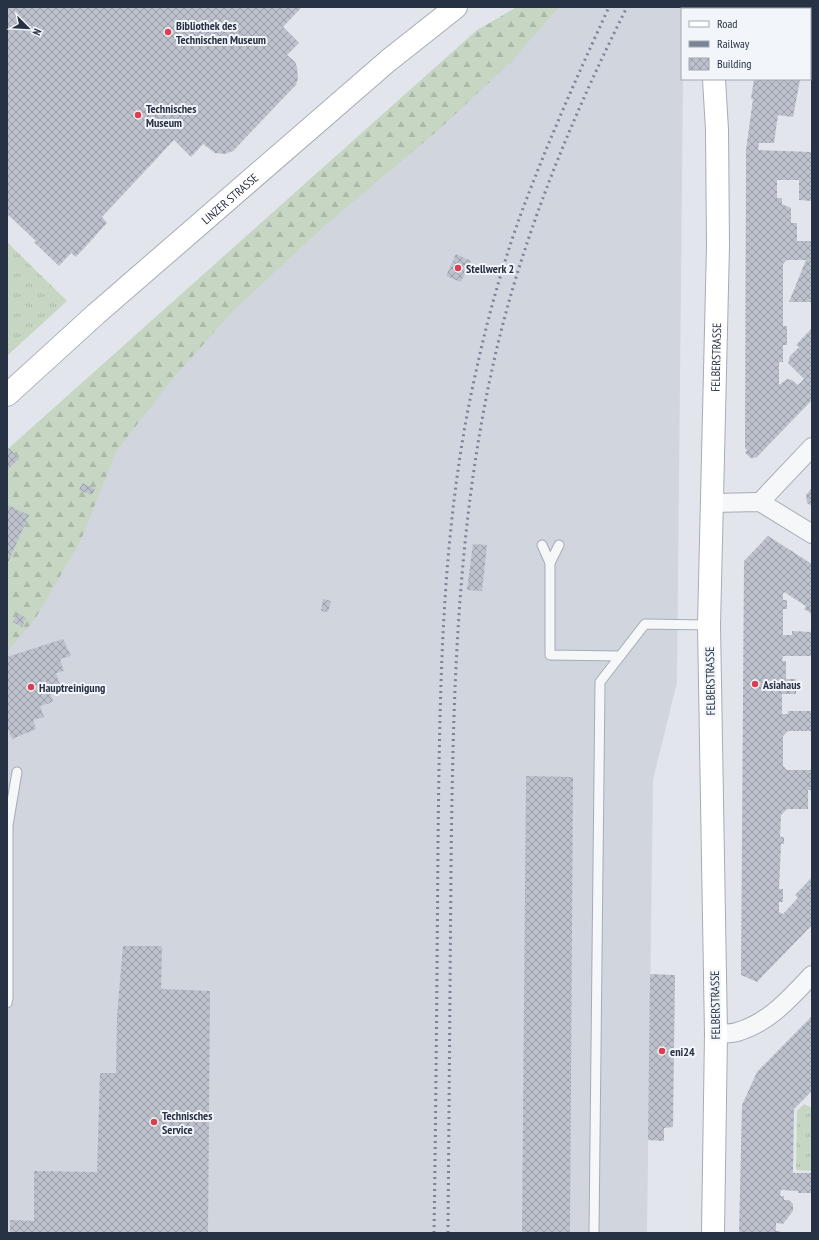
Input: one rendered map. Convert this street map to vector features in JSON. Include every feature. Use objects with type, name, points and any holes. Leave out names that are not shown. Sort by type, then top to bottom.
[{"type":"main road","name":"LINZER STRASSE","points":[[7,395],[102,309],[383,65],[456,7]]},
{"type":"main road","name":"FELBERSTRASSE","points":[[713,1233],[716,1034],[710,625],[718,245],[717,130],[714,80]]},
{"type":"main road","name":"FELBERSTRASSE","points":[[717,130],[728,80]]},
{"type":"street","points":[[760,502],[812,447]]},
{"type":"street","points":[[712,503],[760,502],[812,534]]},
{"type":"street","points":[[716,1034],[737,1032],[760,1022],[782,1007],[812,975]]},
{"type":"lane","points":[[542,545],[550,563],[550,655],[620,656]]},
{"type":"lane","points":[[550,563],[559,545]]},
{"type":"lane","points":[[594,1233],[600,682],[645,624],[710,625]]},
{"type":"lane","points":[[7,1003],[8,825],[17,772]]},
{"type":"shaded area","points":[[517,7],[684,7],[681,8],[681,80],[683,80],[677,682],[653,780],[647,1233],[7,1233],[7,450],[476,31]]},
{"type":"green space","points":[[517,7],[559,7],[512,61],[436,132],[322,228],[233,311],[175,376],[117,450],[80,542],[35,619],[7,652],[7,470],[19,459],[9,448],[476,31]]},
{"type":"green space","points":[[7,242],[67,301],[7,356]]},
{"type":"green space","points":[[804,1104],[812,1108],[812,1171],[796,1170],[797,1111]]},
{"type":"building","name":"Technisches Museum","points":[[7,7],[302,7],[283,27],[299,43],[287,55],[295,62],[298,78],[296,85],[233,151],[225,154],[215,153],[203,144],[191,157],[174,140],[102,217],[107,223],[76,257],[71,253],[59,266],[34,242],[36,241],[7,214]]},
{"type":"building","points":[[812,7],[812,23],[811,25],[811,8],[768,8]]},
{"type":"building","points":[[754,80],[800,80],[793,117],[778,115],[774,143],[759,143],[758,150],[812,152],[812,201],[799,200],[799,180],[777,180],[777,198],[782,198],[782,204],[791,208],[791,223],[797,223],[797,241],[812,241],[812,302],[789,302],[806,260],[787,260],[783,264],[783,326],[787,326],[787,345],[783,345],[783,362],[779,362],[779,385],[787,379],[792,380],[798,385],[804,379],[788,363],[790,356],[799,347],[796,345],[812,328],[812,400],[756,458],[754,457],[752,459],[745,453],[747,450],[745,448],[746,150],[753,99],[751,99]]},
{"type":"building","name":"Stellwerk 2","points":[[456,254],[471,261],[461,282],[446,276]]},
{"type":"building","points":[[9,448],[19,459],[7,470],[7,450]]},
{"type":"building","points":[[82,483],[95,489],[92,495],[79,490]]},
{"type":"building","points":[[812,488],[812,506],[807,503],[806,495]]},
{"type":"building","points":[[7,505],[29,515],[7,565]]},
{"type":"building","points":[[768,536],[812,564],[812,614],[804,609],[806,606],[784,592],[783,594],[783,600],[787,600],[787,609],[783,609],[783,635],[792,635],[792,631],[812,632],[812,656],[783,656],[782,661],[786,661],[786,679],[796,679],[796,694],[782,694],[782,714],[788,714],[788,711],[812,711],[812,731],[788,731],[783,736],[783,766],[787,770],[812,770],[812,790],[808,790],[808,809],[787,809],[781,815],[780,837],[784,837],[784,844],[781,844],[779,889],[783,889],[783,902],[779,902],[779,912],[783,914],[798,898],[795,895],[812,877],[812,925],[757,982],[741,975],[744,561]]},
{"type":"building","points":[[473,544],[487,545],[482,591],[467,590]]},
{"type":"building","points":[[323,599],[331,601],[328,612],[321,611]]},
{"type":"building","points":[[18,613],[26,618],[22,627],[13,622]]},
{"type":"building","name":"Hauptreinigung","points":[[63,639],[71,656],[60,659],[64,671],[56,673],[60,685],[49,689],[53,702],[40,706],[44,717],[33,720],[36,729],[12,739],[7,726],[7,657]]},
{"type":"building","points":[[526,776],[573,777],[570,1233],[522,1233]]},
{"type":"building","name":"Technisches Service","points":[[123,946],[162,946],[161,989],[210,991],[208,1233],[10,1233],[10,1220],[34,1221],[34,1171],[97,1172],[100,1073],[116,1073],[117,1016]]},
{"type":"building","name":"eni24","points":[[650,974],[675,975],[673,1127],[664,1128],[664,1141],[648,1140]]},
{"type":"building","points":[[812,1016],[812,1091],[794,1109],[793,1173],[812,1173],[812,1193],[798,1193],[798,1191],[781,1190],[780,1196],[784,1196],[784,1200],[789,1200],[793,1204],[793,1211],[783,1224],[776,1223],[776,1231],[780,1231],[780,1233],[739,1233],[742,1105],[757,1072]]},
{"type":"railway","points":[[434,1233],[440,723],[449,544],[456,485],[465,426],[477,367],[492,305],[504,264],[544,154],[609,7]]},
{"type":"railway","points":[[448,1233],[453,745],[458,622],[470,500],[490,379],[514,283],[546,188],[584,97],[627,7]]},
{"type":"place","name":"Bibliothek des Technischen Museum","points":[[168,32]]},
{"type":"place","name":"Technisches Museum","points":[[138,115]]},
{"type":"place","name":"Stellwerk 2","points":[[458,268]]},
{"type":"place","name":"Asiahaus","points":[[755,684]]},
{"type":"place","name":"Hauptreinigung","points":[[31,687]]},
{"type":"place","name":"eni24","points":[[662,1051]]},
{"type":"place","name":"Technisches Service","points":[[154,1122]]}]
